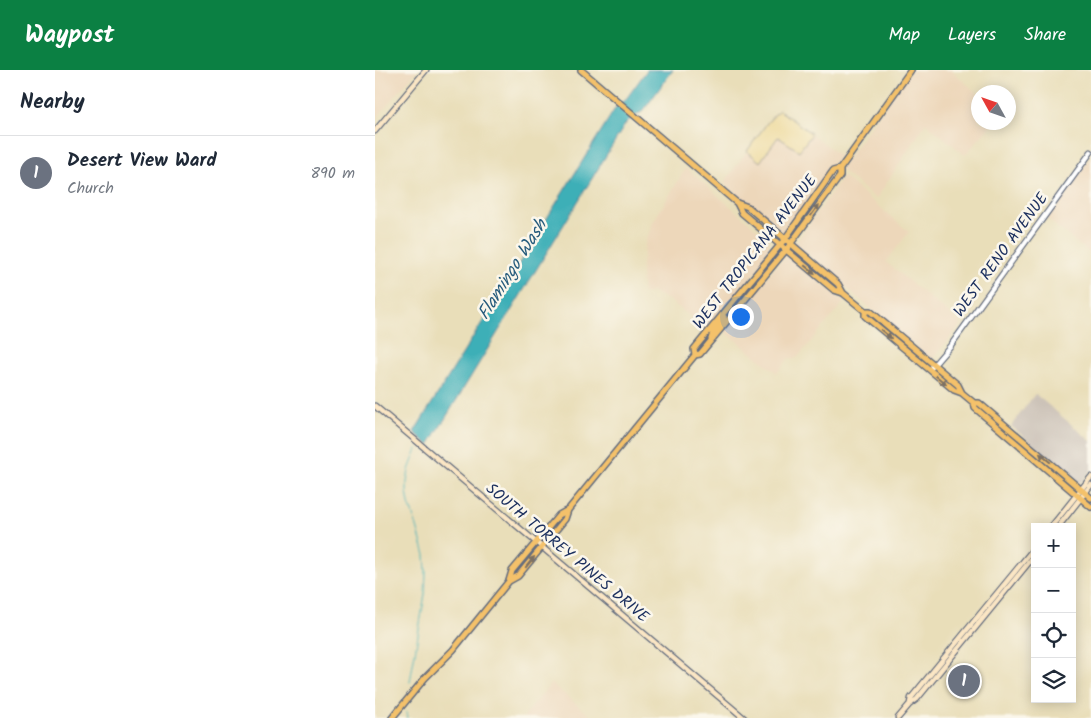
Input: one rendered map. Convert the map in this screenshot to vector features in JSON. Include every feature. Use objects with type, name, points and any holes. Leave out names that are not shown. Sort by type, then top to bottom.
[{"type":"main road","points":[[375,131],[426,70]]},
{"type":"main road","points":[[581,70],[737,203],[748,207],[838,284],[843,294]]},
{"type":"main road","name":"WEST TROPICANA AVENUE","points":[[392,718],[425,678],[453,650],[509,581],[518,576],[565,519],[568,510],[695,355],[700,354],[791,244],[840,176],[840,169],[911,70]]},
{"type":"main road","name":"WEST TROPICANA AVENUE","points":[[695,355],[694,349],[785,239],[833,171],[840,169]]},
{"type":"main road","points":[[737,203],[742,213],[833,290],[843,294],[865,312],[865,316],[929,370],[974,403],[975,408],[1091,507]]},
{"type":"main road","points":[[865,312],[870,311],[958,385],[962,393]]},
{"type":"main road","points":[[710,342],[713,333],[724,319],[724,314]]},
{"type":"main road","points":[[974,403],[979,403],[1091,498]]},
{"type":"main road","name":"SOUTH TORREY PINES DRIVE","points":[[375,406],[744,718]]},
{"type":"main road","points":[[1011,438],[1015,433]]},
{"type":"main road","points":[[1084,491],[1091,477]]},
{"type":"main road","points":[[1055,523],[1091,485]]},
{"type":"main road","points":[[1061,523],[1079,496]]},
{"type":"main road","name":"WEST TROPICANA AVENUE","points":[[509,581],[512,571],[559,514],[568,510]]},
{"type":"main road","points":[[1009,583],[1031,553]]},
{"type":"main road","points":[[898,718],[917,698],[929,680],[1009,583],[1031,559]]},
{"type":"street","name":"WEST RENO AVENUE","points":[[929,370],[951,345],[1091,152]]},
{"type":"shaded area","points":[[375,70],[417,70],[375,120]]},
{"type":"shaded area","points":[[911,70],[951,70],[971,88],[971,130],[987,130],[965,155],[926,123],[876,199],[840,169]]},
{"type":"shaded area","points":[[812,134],[840,156],[784,235],[724,183],[747,151],[760,162],[778,136],[799,151]]},
{"type":"shaded area","points":[[1091,156],[1091,254],[1047,219]]},
{"type":"shaded area","points":[[686,168],[769,240],[770,255],[707,329],[669,300],[653,292],[643,294],[641,272],[645,244],[653,222]]},
{"type":"shaded area","points":[[843,176],[909,232],[886,262],[961,324],[932,360],[795,244]]},
{"type":"shaded area","points":[[787,255],[844,302],[797,358],[789,358],[777,373],[723,330]]},
{"type":"shaded area","points":[[1035,394],[1091,441],[1091,470],[1083,481],[1078,482],[1011,426]]},
{"type":"shaded area","points":[[551,683],[593,718],[523,718]]},
{"type":"sand","points":[[779,110],[812,134],[799,151],[778,137],[760,162],[747,151]]},
{"type":"water","name":"Flamingo Wash","points":[[647,70],[673,70],[643,111],[626,123],[429,445],[414,432],[616,107],[626,99]]},
{"type":"waterway","name":"Flamingo Wash","points":[[410,682],[425,594],[426,572],[425,555],[407,492],[409,470],[417,449]]},
{"type":"waterway","name":"Flamingo Wash","points":[[407,712],[408,718]]},
{"type":"place","name":"Desert View Ward","points":[[964,681]]}]
